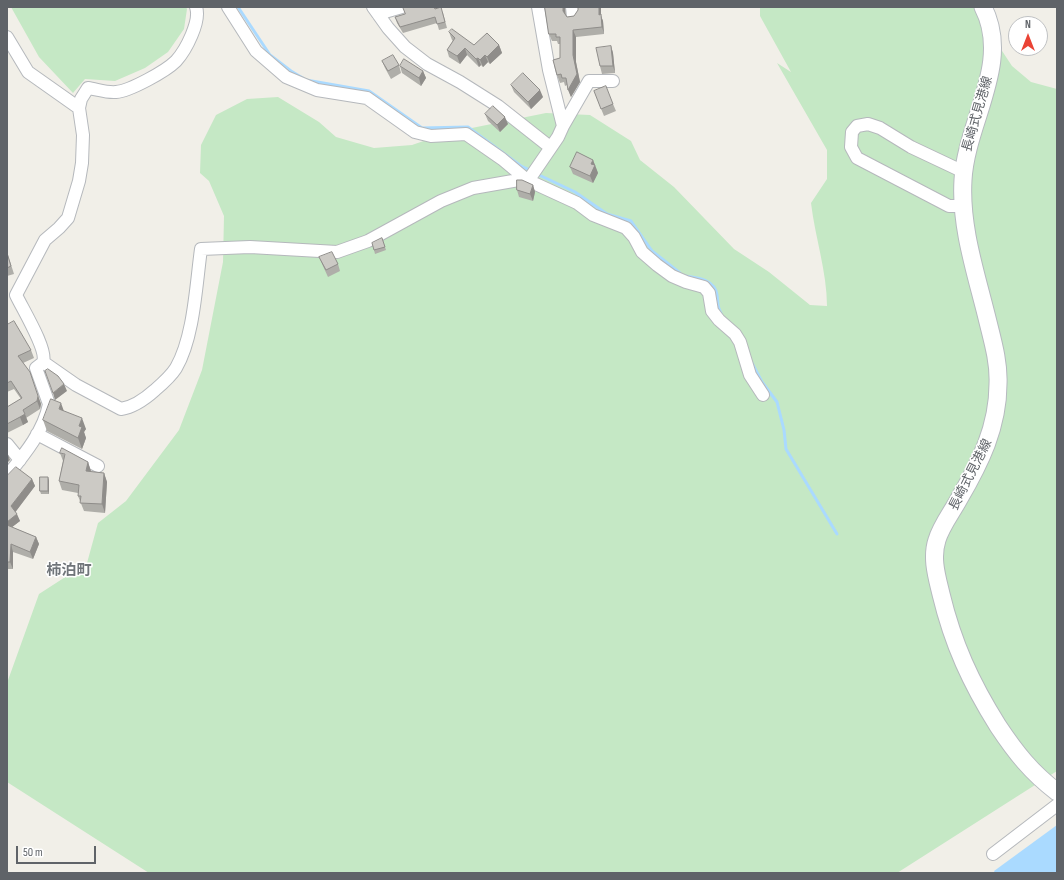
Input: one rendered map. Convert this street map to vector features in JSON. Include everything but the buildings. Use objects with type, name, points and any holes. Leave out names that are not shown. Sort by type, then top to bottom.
[{"type":"main road","name":"長崎式見港線","points":[[983,7],[988,17],[992,34],[992,63],[968,141],[964,172],[964,206],[971,251],[997,360],[998,391],[992,433],[972,478],[937,539],[934,563],[948,622],[966,671],[983,703],[1026,765],[1057,792]]},
{"type":"street","points":[[7,476],[20,460],[37,434],[48,412],[50,404],[36,368],[43,362],[44,354],[40,341],[24,313],[16,295],[45,240],[68,218],[79,181],[82,163],[83,135],[78,108],[81,99],[88,88],[116,92],[155,75],[176,60],[193,32],[196,22],[196,7]]},
{"type":"street","points":[[228,7],[256,51],[286,77],[317,90],[367,98],[419,134],[431,136],[466,134],[530,176],[577,203],[593,215],[626,228],[634,237],[642,252],[657,265],[672,276],[704,287],[709,293],[712,311],[718,320],[735,334],[740,342],[750,375],[763,395]]},
{"type":"street","points":[[375,10],[402,7]]},
{"type":"street","points":[[538,7],[549,70],[563,126]]},
{"type":"street","points":[[375,10],[405,47],[427,64],[460,82],[498,106],[550,147]]},
{"type":"street","points":[[7,37],[28,72],[78,108]]},
{"type":"street","points":[[43,362],[76,385],[121,409],[129,408],[148,397],[175,370],[185,350],[201,249],[250,247],[337,252],[368,241],[441,201],[473,188],[530,176],[558,137],[589,80],[613,81]]},
{"type":"street","points":[[964,172],[911,147],[880,128],[863,124],[855,128],[852,132],[851,146],[857,158],[949,206],[964,206]]},
{"type":"street","points":[[37,434],[98,466]]},
{"type":"street","points":[[7,444],[20,460]]},
{"type":"street","points":[[993,854],[1057,805]]},
{"type":"green space","points":[[11,7],[186,7],[187,9],[184,29],[168,52],[145,68],[115,81],[85,79],[73,93],[39,57]]},
{"type":"green space","points":[[760,7],[973,7],[1012,66],[1031,82],[1057,89],[1057,771],[897,873],[149,873],[7,782],[7,683],[39,594],[87,563],[98,523],[126,501],[179,430],[202,370],[223,262],[224,216],[209,181],[200,173],[201,145],[216,115],[247,99],[278,97],[319,122],[336,137],[374,148],[412,145],[447,133],[546,113],[590,115],[631,141],[640,160],[674,187],[734,249],[769,272],[810,305],[827,306],[823,267],[811,203],[827,179],[827,150],[777,63],[791,72],[760,16]]},
{"type":"water","points":[[1057,825],[1057,873],[995,873],[994,871]]},
{"type":"waterway","points":[[238,7],[270,55],[306,80],[369,91],[422,128],[468,127],[521,166],[532,171]]},
{"type":"waterway","points":[[537,174],[575,192],[607,214],[631,221],[652,251],[680,273]]},
{"type":"waterway","points":[[685,276],[705,280],[713,286],[716,290],[718,307],[721,313]]},
{"type":"waterway","points":[[752,363],[762,382],[777,402],[784,430],[786,449],[837,534]]},
{"type":"district","name":"柿泊町","points":[[69,571]]}]
